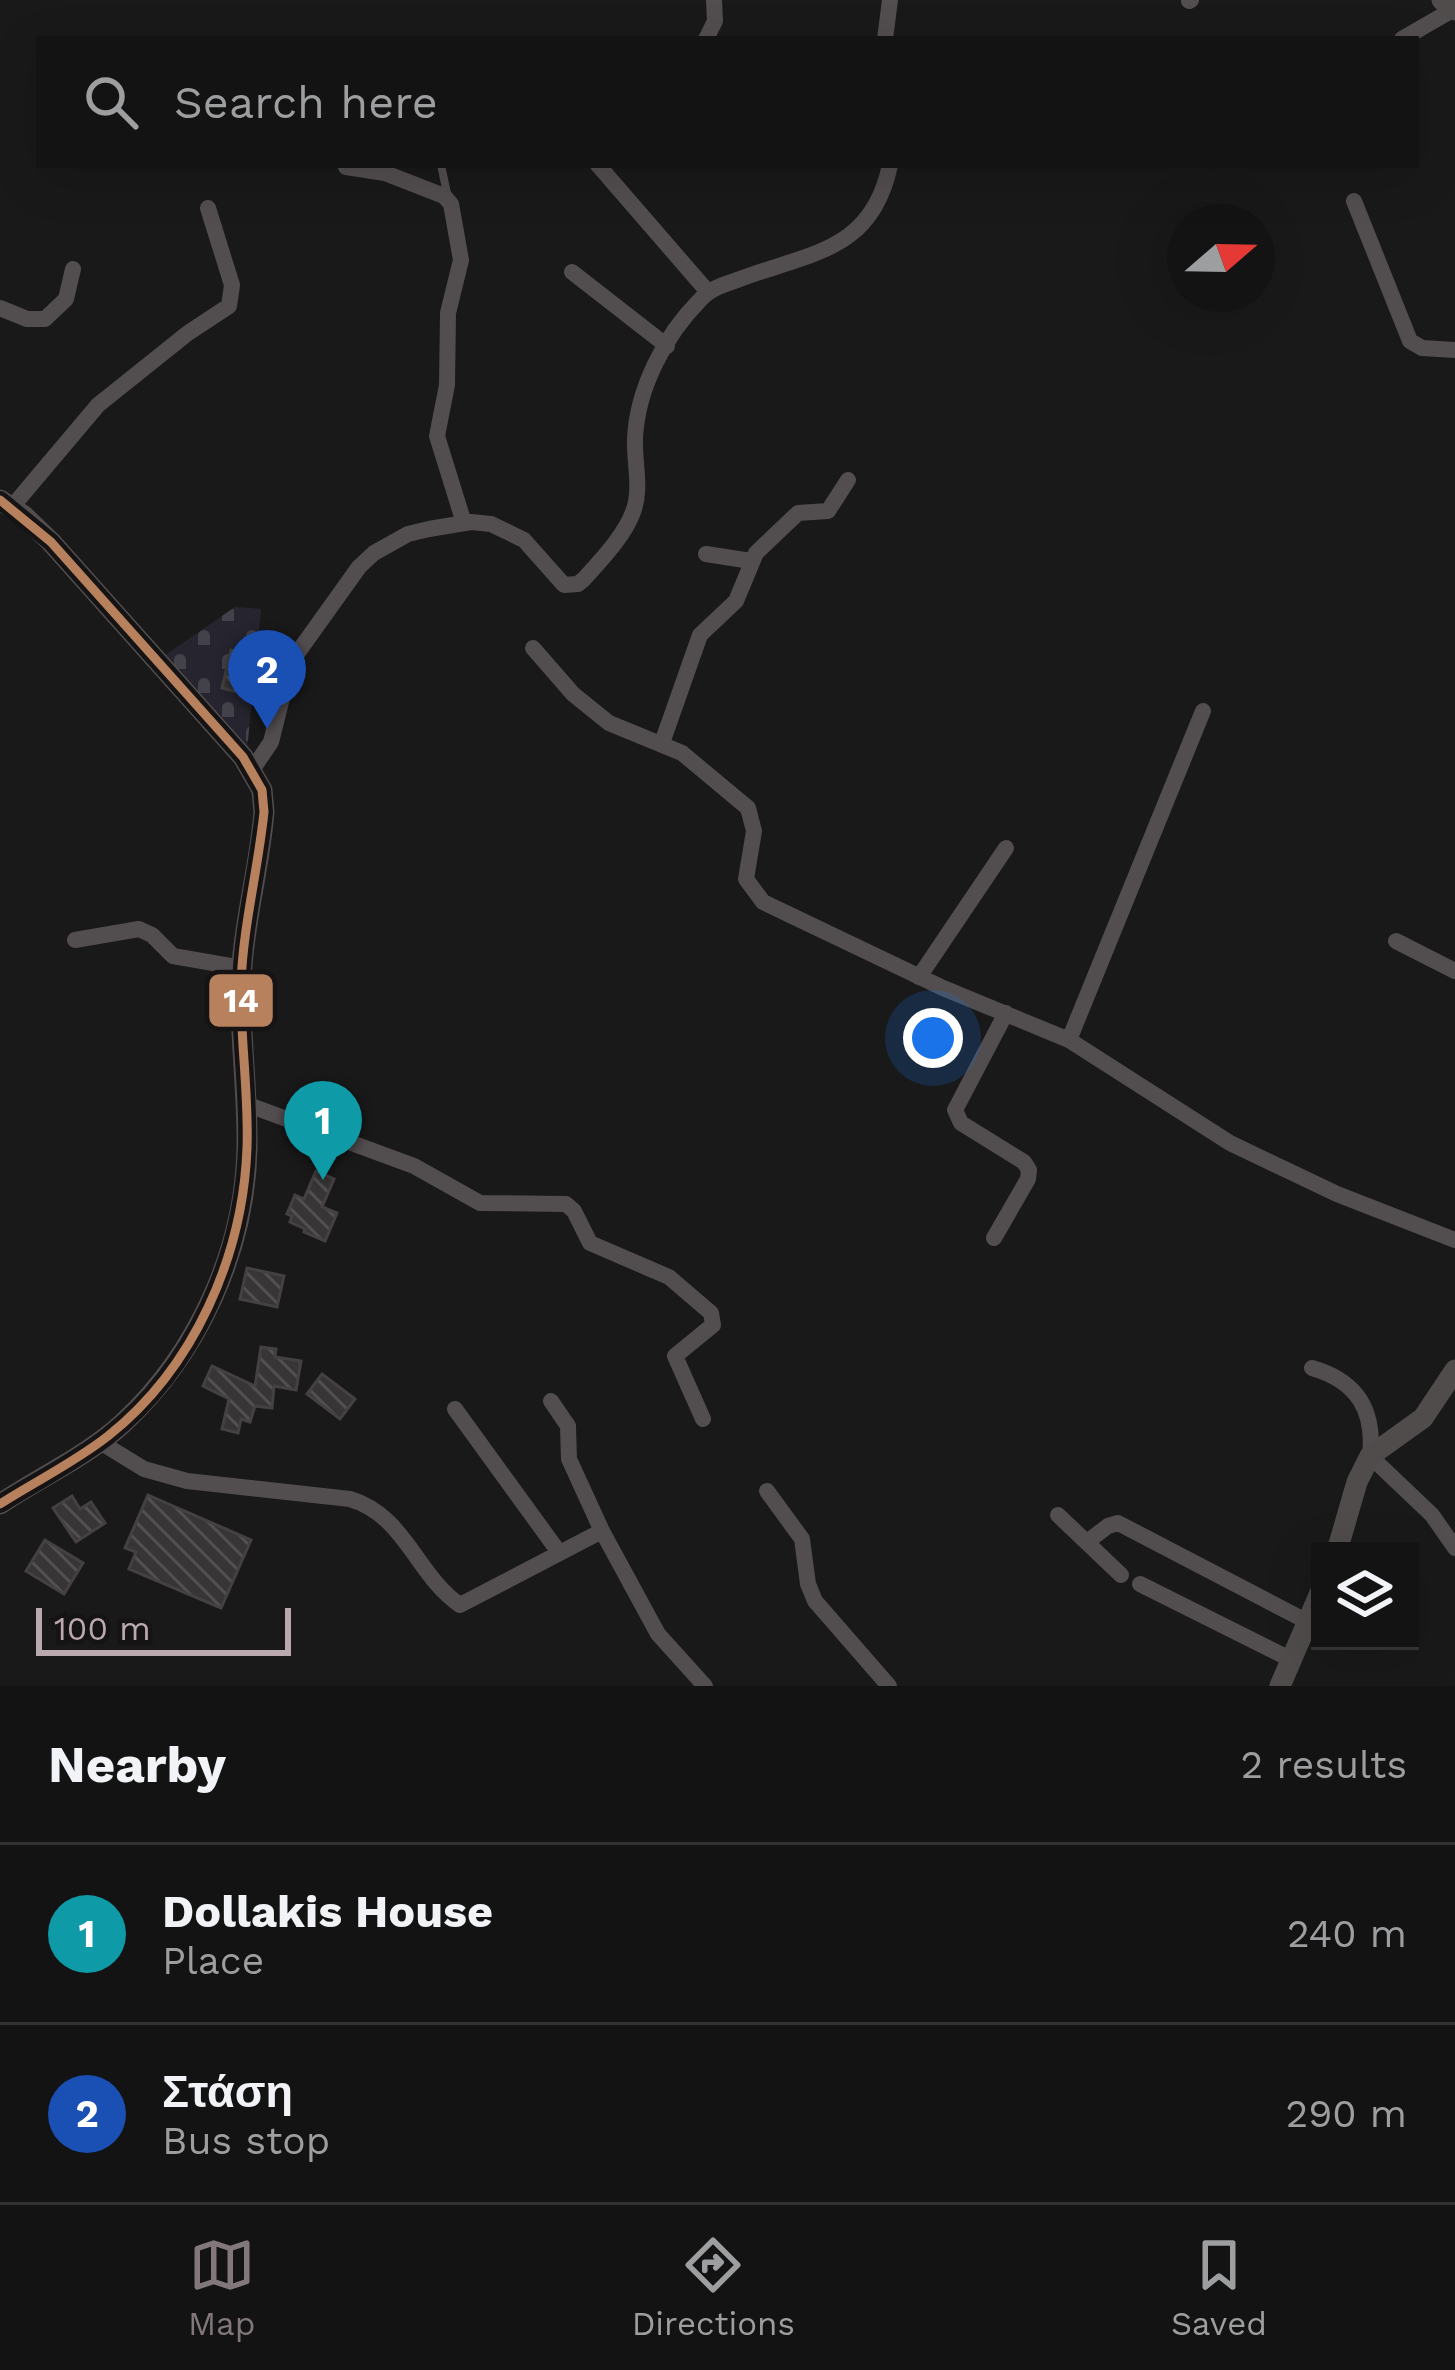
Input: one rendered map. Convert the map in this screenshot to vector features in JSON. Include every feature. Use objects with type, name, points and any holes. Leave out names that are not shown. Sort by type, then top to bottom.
[{"type":"main road","points":[[1442,0],[1455,9]]},
{"type":"main road","points":[[1340,1542],[1370,1456],[1423,1418],[1455,1370]]},
{"type":"main road","points":[[1280,1686],[1311,1612]]},
{"type":"street","points":[[708,36],[715,21],[714,0]]},
{"type":"street","points":[[885,36],[890,0]]},
{"type":"street","points":[[1407,36],[1455,9]]},
{"type":"street","points":[[354,168],[380,171],[448,200],[461,260],[448,313],[446,396],[437,436],[464,523]]},
{"type":"street","points":[[601,168],[708,292]]},
{"type":"street","points":[[252,770],[271,742],[291,662],[374,553],[408,534],[464,523],[491,524],[524,540],[564,585],[584,579],[633,513],[640,401],[668,346],[708,292],[852,235],[877,210],[889,168]]},
{"type":"street","points":[[1354,201],[1410,340],[1422,349],[1455,350]]},
{"type":"street","points":[[0,1504],[100,1442],[167,1374],[207,1310],[243,1205],[242,968],[265,812],[262,790],[252,770],[95,590],[38,528],[6,504],[98,405],[188,333],[230,306],[232,285],[208,208]]},
{"type":"street","points":[[0,308],[27,319],[44,319],[66,299],[73,268]]},
{"type":"street","points":[[572,272],[668,346]]},
{"type":"street","points":[[662,743],[700,635],[736,601],[751,561],[796,514],[828,511],[848,480]]},
{"type":"street","points":[[706,554],[751,561]]},
{"type":"street","points":[[533,648],[573,694],[609,723],[689,758],[748,808],[754,831],[746,879],[763,902],[919,977],[1069,1040],[1230,1143],[1337,1194],[1455,1240]]},
{"type":"street","points":[[1069,1040],[1203,711]]},
{"type":"street","points":[[919,977],[1006,848]]},
{"type":"street","points":[[75,940],[139,929],[152,934],[173,956],[242,968]]},
{"type":"street","points":[[1396,941],[1455,971]]},
{"type":"street","points":[[994,1238],[1029,1170],[1024,1162],[961,1123],[955,1110],[1006,1013]]},
{"type":"street","points":[[246,1104],[414,1166],[480,1203],[566,1204],[590,1243],[669,1277],[711,1313],[713,1325],[675,1356],[703,1419]]},
{"type":"street","points":[[1312,1368],[1340,1377],[1357,1397],[1371,1423],[1370,1456],[1432,1514],[1455,1548]]},
{"type":"street","points":[[551,1401],[568,1426],[569,1459],[602,1531],[658,1634],[705,1686]]},
{"type":"street","points":[[455,1409],[558,1551]]},
{"type":"street","points":[[100,1442],[164,1476],[367,1505],[388,1520],[460,1605],[602,1531]]},
{"type":"street","points":[[767,1491],[802,1539],[815,1601],[889,1686]]},
{"type":"street","points":[[1058,1515],[1121,1575]]},
{"type":"street","points":[[1087,1542],[1118,1523],[1306,1622]]},
{"type":"street","points":[[1140,1584],[1290,1659]]},
{"type":"lane","points":[[442,168],[448,200]]},
{"type":"green space","points":[[235,607],[261,609],[247,750],[161,658]]},
{"type":"building","points":[[231,650],[255,655],[245,694],[222,688]]},
{"type":"building","points":[[316,1171],[334,1179],[322,1207],[337,1213],[325,1241],[304,1232],[287,1214],[295,1195],[304,1199]]},
{"type":"building","points":[[247,1268],[284,1276],[277,1307],[240,1299]]},
{"type":"building","points":[[261,1347],[276,1349],[275,1357],[301,1361],[296,1390],[274,1386],[272,1408],[255,1406],[250,1422],[241,1419],[238,1433],[222,1429],[229,1399],[203,1386],[212,1366],[255,1386]]},
{"type":"building","points":[[322,1374],[355,1399],[340,1419],[307,1394]]},
{"type":"building","points":[[148,1495],[251,1540],[221,1608],[129,1569],[136,1552],[125,1548]]},
{"type":"building","points":[[72,1496],[80,1509],[91,1502],[105,1523],[76,1542],[53,1508]]},
{"type":"building","points":[[45,1540],[83,1563],[64,1594],[26,1571]]},
{"type":"transit line","name":"14","points":[[0,500],[51,542],[243,757],[262,790],[264,812],[241,984],[247,1148],[236,1229],[224,1269],[189,1343],[138,1409],[69,1463],[0,1504]]},
{"type":"place","name":"Στάση","points":[[267,729]]},
{"type":"place","name":"Dollakis House","points":[[323,1180]]}]
